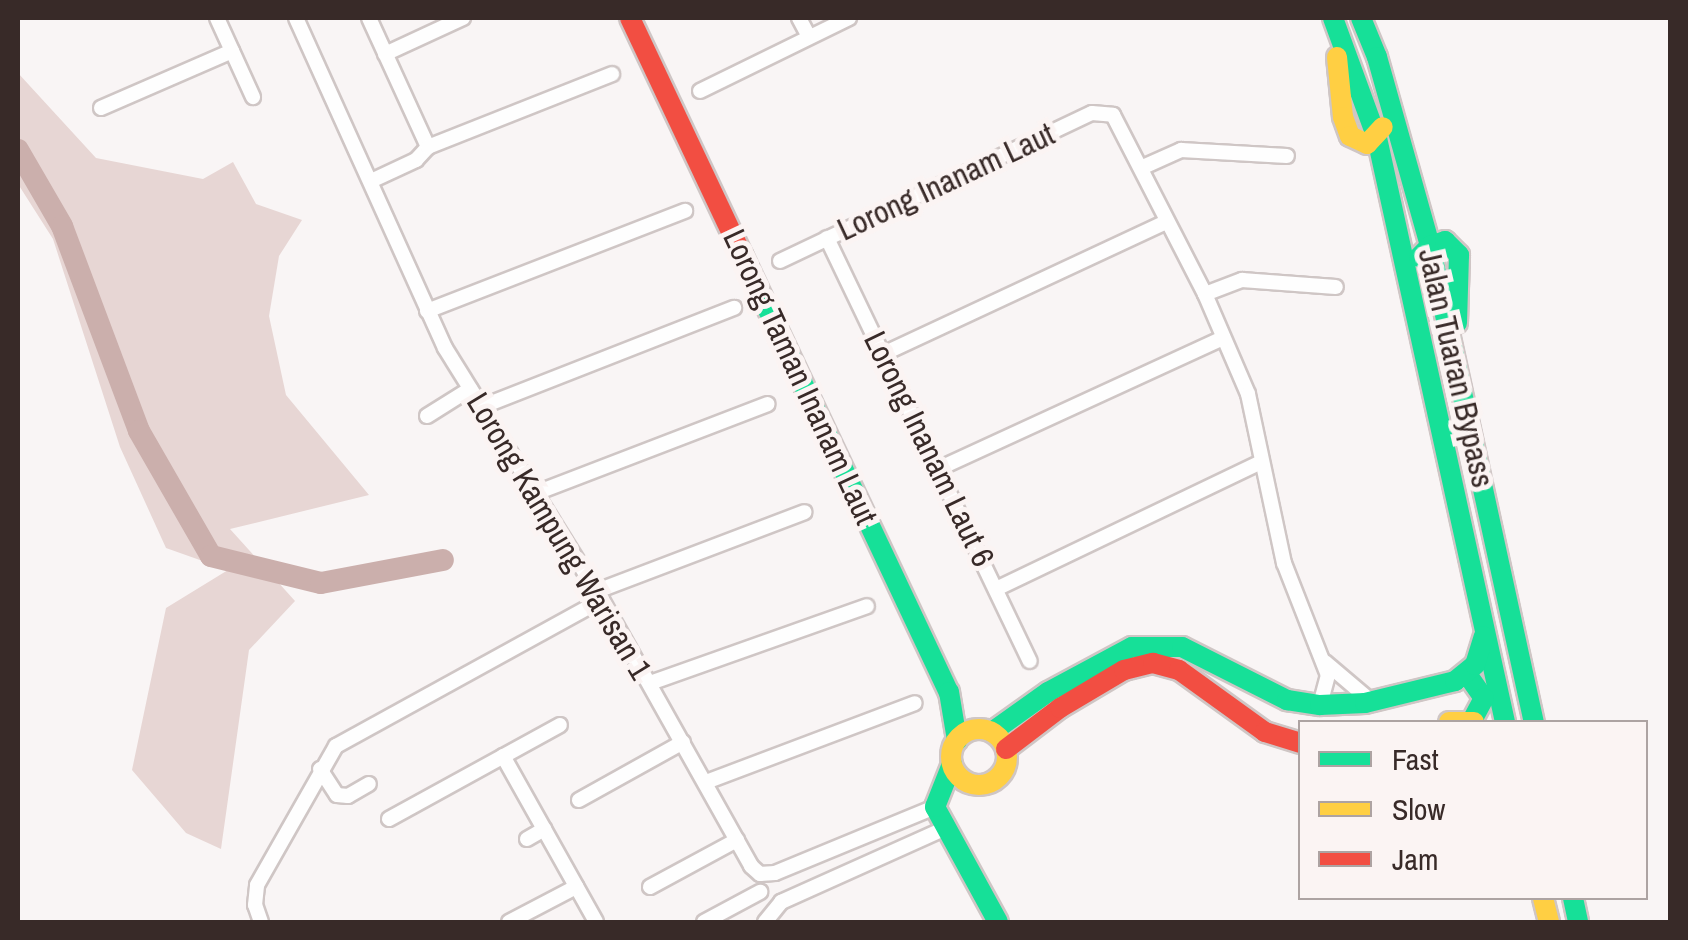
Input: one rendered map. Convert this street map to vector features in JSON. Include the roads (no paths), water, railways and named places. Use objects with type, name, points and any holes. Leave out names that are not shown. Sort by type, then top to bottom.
[{"type":"main road","name":"Lorong Taman Inanam Laut","points":[[630,18],[948,692],[957,740]]},
{"type":"main road","points":[[1331,18],[1347,129],[1362,145],[1377,138]]},
{"type":"main road","name":"Jalan Tuaran Bypass","points":[[1361,18],[1377,57],[1430,246],[1445,242],[1459,256],[1455,352],[1534,720]]},
{"type":"main road","name":"Jalan Tuaran Bypass","points":[[1377,57],[1383,128],[1377,138],[1409,268],[1504,720]]},
{"type":"main road","points":[[1409,268],[1430,246]]},
{"type":"main road","points":[[992,737],[1096,662],[1146,644],[1182,647],[1288,700],[1320,705],[1371,702],[1438,686],[1467,674],[1480,657],[1484,636]]},
{"type":"main road","points":[[948,692],[992,737],[1006,765],[996,778],[981,784],[959,773],[957,740],[992,737],[1060,708],[1124,670],[1154,663],[1179,670],[1265,732],[1298,742]]},
{"type":"main road","points":[[1467,674],[1484,698],[1474,720]]},
{"type":"main road","name":"Lorong Kampung Warisan 1","points":[[934,807],[959,773]]},
{"type":"main road","points":[[934,807],[998,922]]},
{"type":"street","points":[[217,18],[254,97]]},
{"type":"street","name":"Lorong Kampung Warisan 1","points":[[296,18],[427,311],[470,389],[600,596],[750,866],[764,875],[934,807]]},
{"type":"street","points":[[369,18],[428,147]]},
{"type":"street","points":[[386,54],[463,18]]},
{"type":"street","points":[[799,18],[810,37]]},
{"type":"street","points":[[700,92],[849,18]]},
{"type":"street","points":[[101,108],[232,51]]},
{"type":"street","points":[[371,181],[416,160],[428,147],[612,74]]},
{"type":"street","name":"Lorong Inanam Laut","points":[[780,261],[1092,114],[1113,115],[1143,167]]},
{"type":"street","points":[[1286,156],[1181,150],[1143,167],[1248,394],[1288,575],[1324,662],[1328,684],[1320,705]]},
{"type":"street","points":[[427,311],[684,212]]},
{"type":"street","points":[[883,354],[1166,222]]},
{"type":"street","name":"Lorong Inanam Laut 6","points":[[827,238],[1030,660]]},
{"type":"street","points":[[1205,294],[1242,280],[1336,286]]},
{"type":"street","points":[[481,407],[734,308]]},
{"type":"street","points":[[938,469],[1223,338]]},
{"type":"street","points":[[426,416],[470,389]]},
{"type":"street","points":[[536,493],[768,404]]},
{"type":"street","points":[[996,588],[1261,462]]},
{"type":"street","points":[[261,922],[254,905],[257,884],[320,770],[344,740],[600,596],[806,512]]},
{"type":"street","points":[[650,683],[867,606]]},
{"type":"street","points":[[1324,662],[1371,702]]},
{"type":"street","points":[[706,782],[914,703]]},
{"type":"street","points":[[390,819],[560,725]]},
{"type":"street","points":[[579,800],[684,742]]},
{"type":"street","points":[[504,756],[595,922]]},
{"type":"street","points":[[320,770],[337,795],[348,796],[369,784]]},
{"type":"street","points":[[765,922],[781,902],[946,828]]},
{"type":"street","points":[[527,839],[544,830]]},
{"type":"street","points":[[650,887],[737,840]]},
{"type":"street","points":[[508,922],[576,887]]},
{"type":"street","points":[[704,922],[760,892]]},
{"type":"waterway","points":[[18,150],[62,226],[139,431],[211,556],[321,583],[443,560]]}]
